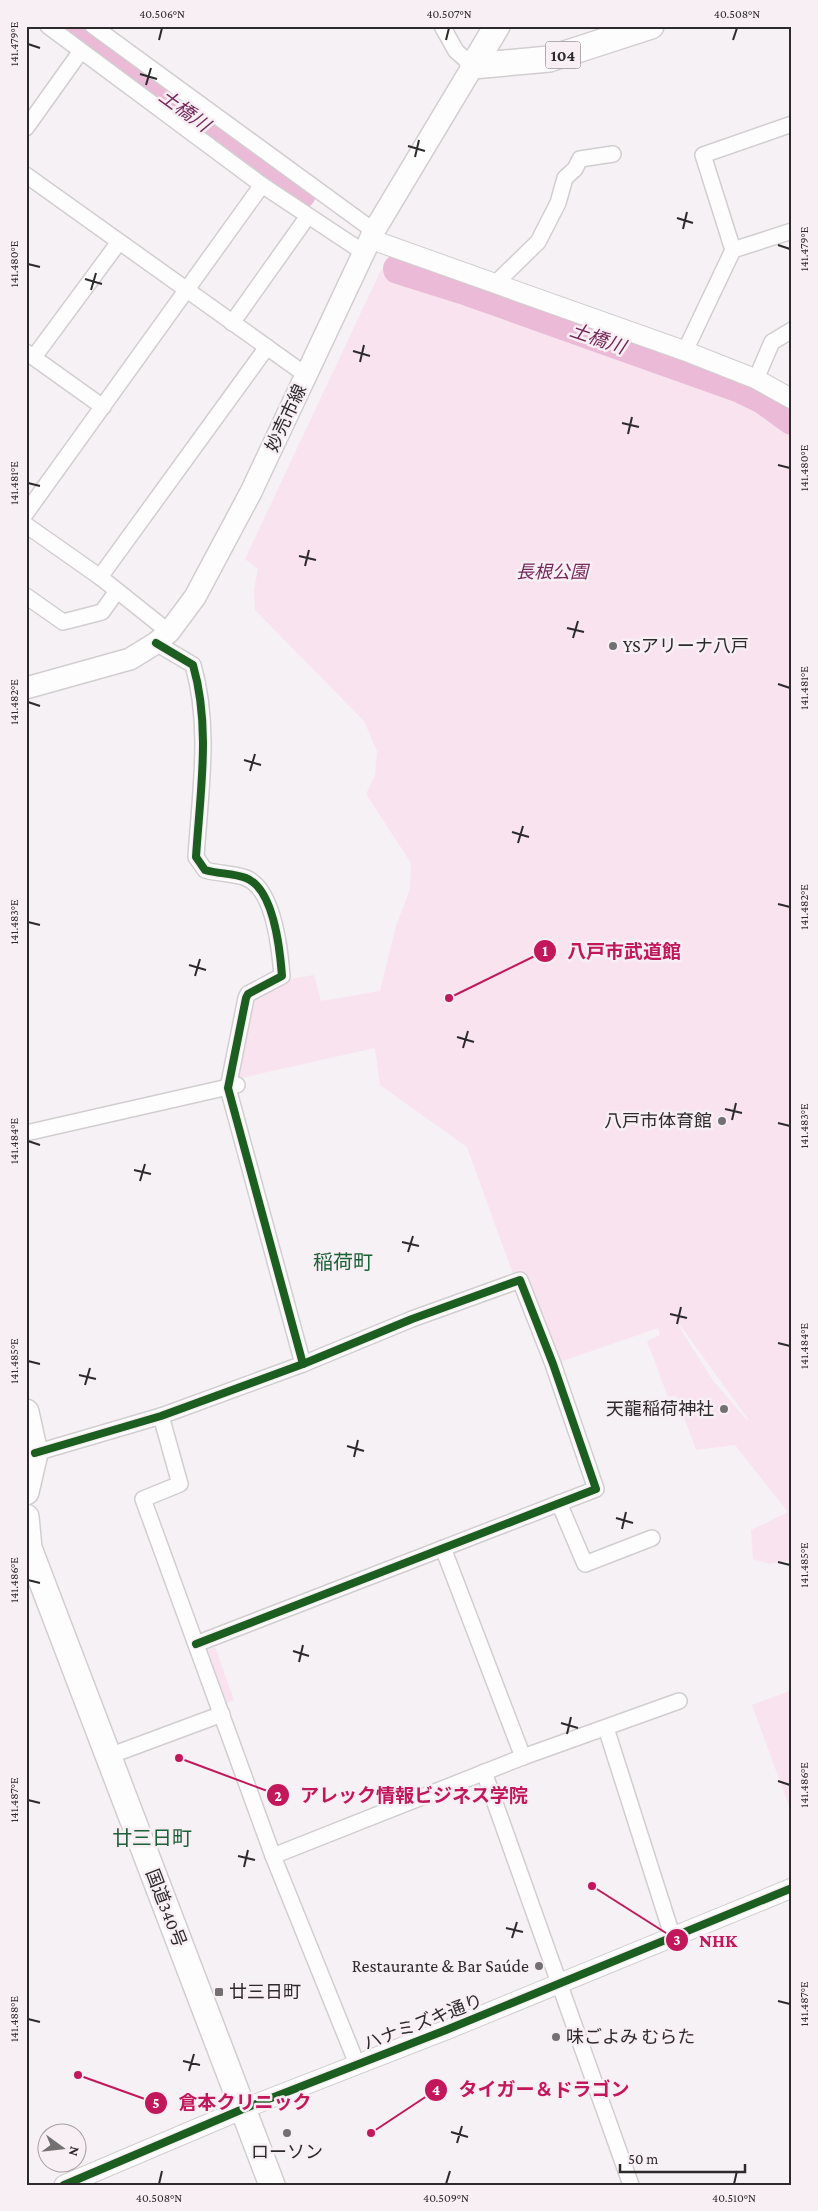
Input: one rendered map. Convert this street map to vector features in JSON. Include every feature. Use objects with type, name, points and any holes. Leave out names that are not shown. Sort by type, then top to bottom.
[{"type":"highway","points":[[473,66],[498,26]]},
{"type":"highway","name":"104","points":[[473,66],[549,59],[651,26]]},
{"type":"highway","points":[[26,1412],[35,1453],[26,1492]]},
{"type":"highway","name":"国道340号","points":[[26,1516],[29,1548],[272,2185]]},
{"type":"main road","name":"妙売市線","points":[[26,688],[130,659],[163,637],[195,597],[228,538],[369,241],[473,66]]},
{"type":"street","points":[[48,26],[308,216],[369,241],[499,284],[686,351],[756,379],[792,399]]},
{"type":"street","points":[[442,26],[456,51],[473,66]]},
{"type":"street","points":[[96,27],[369,241]]},
{"type":"street","points":[[26,128],[81,51]]},
{"type":"street","points":[[686,351],[732,250],[703,155],[792,124]]},
{"type":"street","points":[[499,284],[502,278],[538,242],[558,203],[565,178],[575,169],[580,159],[613,154]]},
{"type":"street","points":[[26,175],[306,375]]},
{"type":"street","points":[[26,512],[187,291],[262,184]]},
{"type":"street","points":[[232,323],[308,216]]},
{"type":"street","points":[[732,250],[792,231]]},
{"type":"street","points":[[103,407],[30,355],[119,242]]},
{"type":"street","points":[[756,379],[772,342],[792,330]]},
{"type":"street","points":[[100,577],[267,347]]},
{"type":"street","points":[[26,525],[117,591],[193,665],[199,686],[203,732],[196,857],[205,870],[249,879],[265,896],[271,908],[280,954],[282,976],[248,994],[246,998],[233,1086],[303,1364]]},
{"type":"street","points":[[26,596],[63,622],[102,612],[117,591]]},
{"type":"street","points":[[26,1132],[233,1086]]},
{"type":"street","points":[[35,1453],[161,1416],[303,1364],[412,1319],[520,1280],[573,1420],[596,1489],[196,1644]]},
{"type":"street","points":[[161,1416],[180,1484],[143,1499],[273,1856],[357,2064]]},
{"type":"street","points":[[559,1503],[585,1564],[652,1538]]},
{"type":"street","points":[[443,1548],[523,1756]]},
{"type":"street","points":[[273,1856],[523,1756],[680,1701]]},
{"type":"street","points":[[108,1756],[222,1714]]},
{"type":"street","points":[[606,1728],[673,1938]]},
{"type":"street","points":[[484,1772],[631,2185]]},
{"type":"street","name":"ハナミズキ通り","points":[[64,2185],[243,2108],[560,1984],[792,1888]]},
{"type":"green space","name":"長根公園","points":[[391,264],[405,267],[499,305],[506,300],[740,383],[766,394],[792,412],[792,1560],[770,1564],[753,1559],[751,1530],[788,1512],[735,1445],[696,1450],[676,1396],[668,1397],[647,1341],[660,1335],[658,1328],[557,1363],[525,1272],[513,1274],[467,1147],[380,1085],[375,1048],[241,1078],[237,1071],[249,1000],[285,980],[314,975],[321,1001],[380,991],[396,926],[410,889],[411,863],[366,794],[375,775],[377,751],[364,721],[255,610],[254,590],[258,569],[245,559],[381,270]],"holes":[[[680,1325],[748,1419],[714,1382],[681,1330]]]},
{"type":"green space","points":[[215,1647],[234,1700],[223,1705],[206,1651]]},
{"type":"green space","points":[[792,1690],[792,1814],[752,1705]]},
{"type":"waterway","name":"土橋川","points":[[69,26],[301,194]]},
{"type":"waterway","name":"土橋川","points":[[398,269],[468,291],[738,387],[763,399],[792,420]]},
{"type":"cycle path","points":[[156,643],[193,665],[198,688],[202,712],[203,760],[196,857],[205,870],[241,876],[256,884],[263,894],[274,921],[282,976],[248,994],[246,998],[228,1088],[303,1364]]},
{"type":"cycle path","points":[[35,1453],[161,1416],[303,1364],[412,1319],[520,1280],[553,1364],[596,1489],[196,1644]]},
{"type":"cycle path","points":[[64,2185],[243,2109],[446,2030],[792,1888]]},
{"type":"place","name":"YSアリーナ八戸","points":[[613,646]]},
{"type":"place","name":"八戸市武道館","points":[[449,998]]},
{"type":"place","name":"八戸市体育館","points":[[722,1121]]},
{"type":"place","name":"天龍稲荷神社","points":[[724,1409]]},
{"type":"place","name":"アレック情報ビジネス学院","points":[[179,1758]]},
{"type":"place","name":"NHK","points":[[592,1886]]},
{"type":"place","name":"Restaurante & Bar Saúde","points":[[539,1966]]},
{"type":"place","name":"廿三日町","points":[[219,1992]]},
{"type":"place","name":"味ごよみ むらた","points":[[556,2037]]},
{"type":"place","name":"倉本クリニック","points":[[78,2075]]},
{"type":"place","name":"ローソン","points":[[287,2133]]},
{"type":"place","name":"タイガー＆ドラゴン","points":[[371,2133]]},
{"type":"district","name":"稲荷町","points":[[343,1262]]},
{"type":"district","name":"廿三日町","points":[[152,1838]]}]
